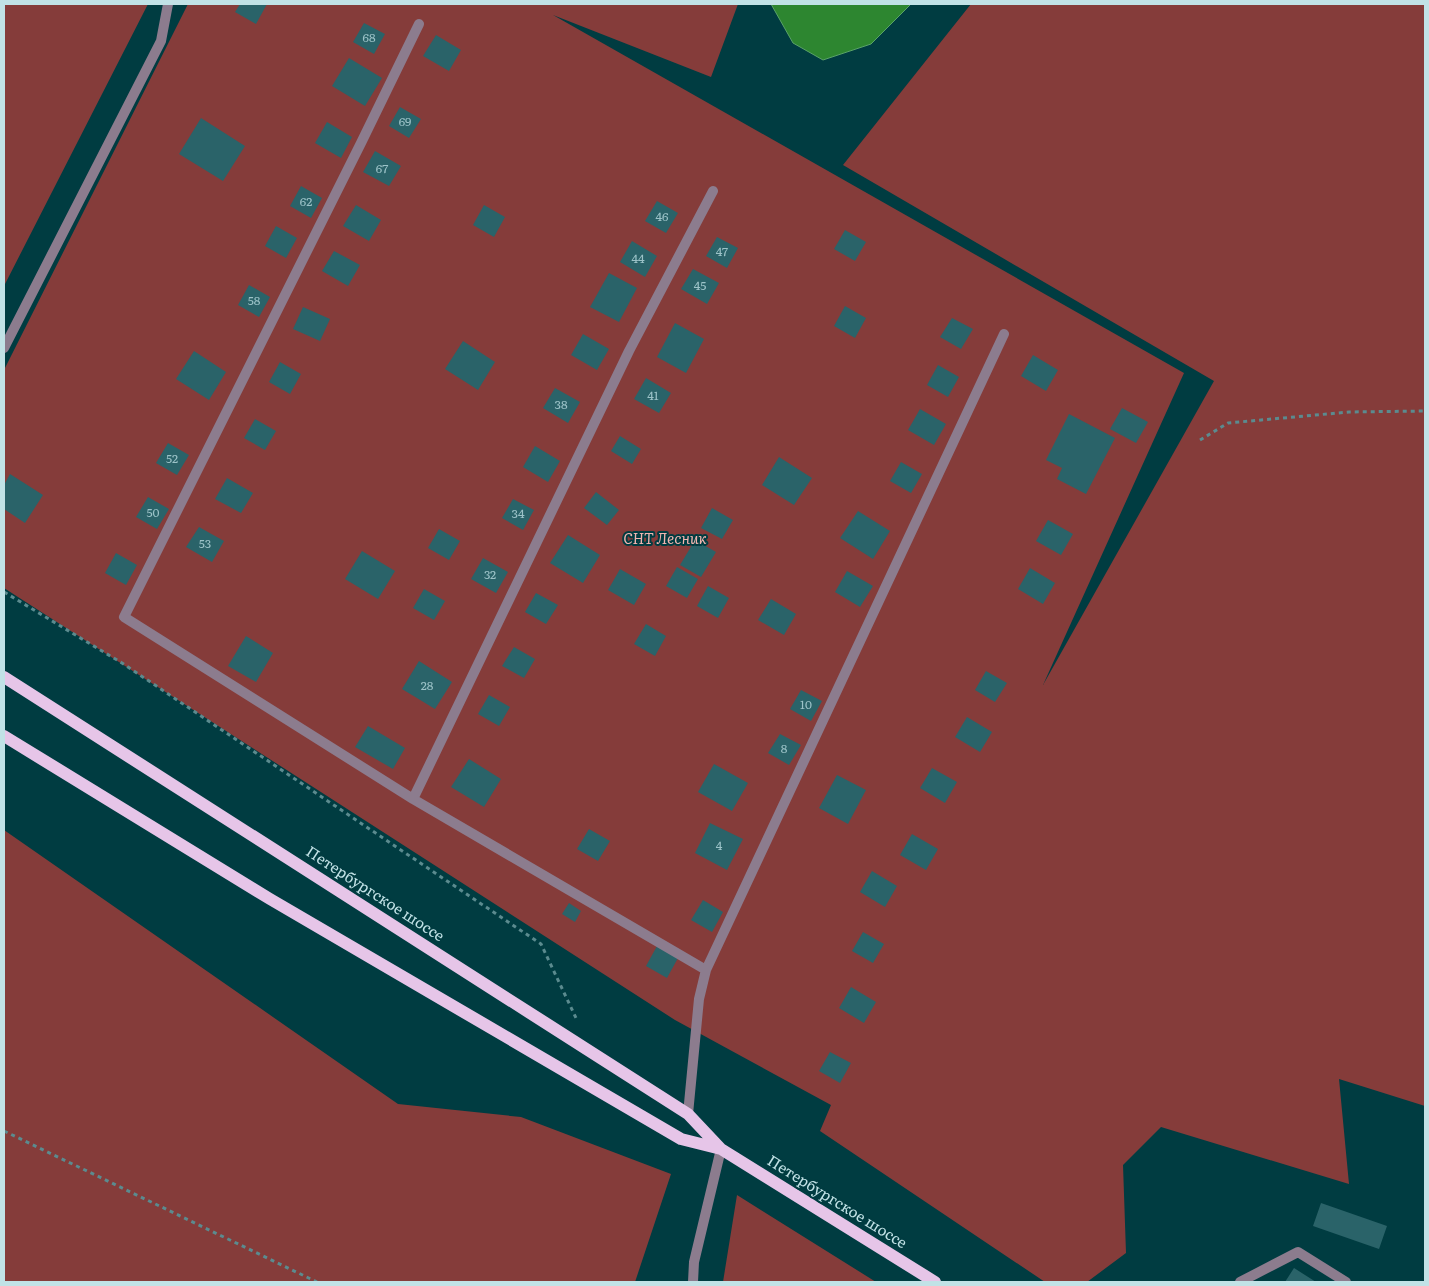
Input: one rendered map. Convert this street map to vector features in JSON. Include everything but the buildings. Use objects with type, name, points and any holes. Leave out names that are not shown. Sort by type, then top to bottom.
[{"type":"main road","name":"Петербургское шоссе","points":[[4,677],[688,1114],[720,1149],[935,1282]]},
{"type":"main road","name":"Петербургское шоссе","points":[[4,736],[270,899],[681,1139],[720,1149]]},
{"type":"street","points":[[4,348],[161,41],[168,4]]},
{"type":"street","points":[[419,24],[124,617],[413,799],[706,970]]},
{"type":"street","points":[[413,799],[629,351],[714,190]]},
{"type":"street","points":[[688,1114],[699,999],[706,970],[1004,334]]},
{"type":"street","points":[[693,1282],[694,1262],[720,1149]]},
{"type":"street","points":[[1240,1282],[1298,1252],[1346,1282]]},
{"type":"path","points":[[1200,440],[1228,423],[1349,412],[1425,411]]},
{"type":"path","points":[[4,592],[122,663],[541,944],[577,1020]]},
{"type":"path","points":[[4,1131],[317,1282]]},
{"type":"green space","points":[[4,4],[148,4],[4,286]]},
{"type":"green space","name":"СНТ Лесник","points":[[188,4],[738,4],[711,77],[553,15],[1184,373],[1043,685],[1214,381],[843,165],[971,4],[1425,4],[1425,1106],[1339,1079],[1349,1184],[1161,1127],[1123,1165],[1126,1253],[1087,1282],[1045,1282],[820,1131],[831,1105],[675,1020],[4,588],[4,370]]},
{"type":"green space","points":[[4,830],[398,1104],[521,1117],[671,1174],[635,1282],[4,1282]]},
{"type":"green space","points":[[737,1195],[876,1282],[723,1282]]},
{"type":"shaded area","points":[[771,4],[911,4],[871,44],[823,60],[793,43]]}]
